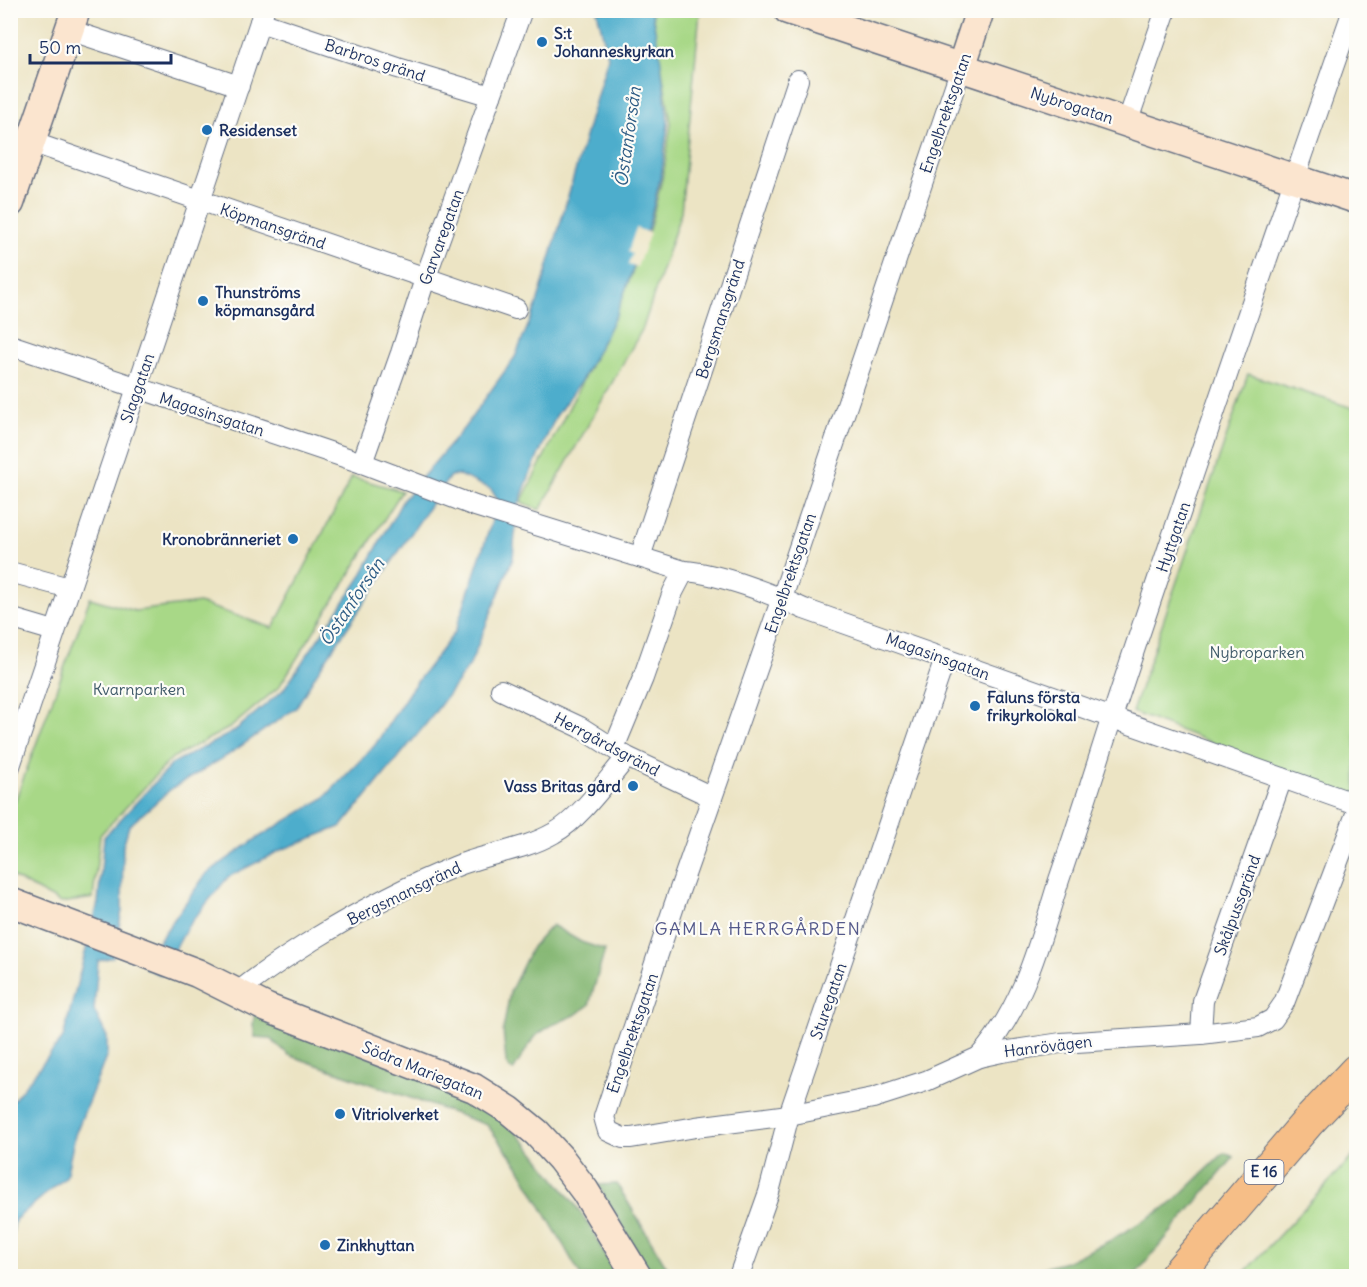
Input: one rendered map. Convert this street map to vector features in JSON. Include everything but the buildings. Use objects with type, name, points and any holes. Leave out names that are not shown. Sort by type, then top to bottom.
[{"type":"highway","name":"E 16","points":[[1176,1276],[1307,1123],[1356,1071]]},
{"type":"street","name":"Garvaregatan","points":[[362,463],[425,279],[522,10]]},
{"type":"street","name":"Nybrogatan","points":[[788,10],[1356,199]]},
{"type":"street","name":"Engelbrektsgatan","points":[[611,1134],[604,1117],[980,10]]},
{"type":"street","points":[[1127,123],[1166,10]]},
{"type":"street","name":"Hyttgatan","points":[[979,1057],[997,1035],[1019,997],[1353,10]]},
{"type":"street","name":"Barbros gränd","points":[[262,16],[398,68],[491,96]]},
{"type":"street","name":"Slaggatan","points":[[10,766],[262,16]]},
{"type":"street","points":[[72,20],[239,86]]},
{"type":"street","points":[[72,20],[121,48],[239,86]]},
{"type":"street","points":[[10,203],[72,20]]},
{"type":"street","name":"Bergsmansgränd","points":[[639,557],[798,80]]},
{"type":"street","name":"Köpmansgränd","points":[[31,142],[516,309]]},
{"type":"street","name":"Magasinsgatan","points":[[10,345],[362,463],[488,511],[684,571],[700,572],[782,598],[804,609],[1356,804]]},
{"type":"street","name":"Bergsmansgränd","points":[[237,993],[261,972],[344,921],[387,898],[457,866],[530,845],[554,833],[573,819],[620,753],[673,592],[684,571]]},
{"type":"street","points":[[10,572],[67,592]]},
{"type":"street","points":[[10,618],[54,631]]},
{"type":"street","name":"Sturegatan","points":[[739,1276],[769,1192],[789,1115],[945,659]]},
{"type":"street","name":"Herrgårdsgränd","points":[[501,690],[580,727],[620,753],[712,797]]},
{"type":"street","name":"Skålpussgränd","points":[[1201,1034],[1203,1001],[1282,778]]},
{"type":"street","name":"Hanrövägen","points":[[611,1134],[631,1138],[789,1115],[897,1092],[979,1057],[1060,1043],[1201,1034],[1258,1027],[1273,1019],[1278,1012],[1356,814]]},
{"type":"street","name":"Södra Mariegatan","points":[[10,902],[197,973],[280,1014],[474,1088],[509,1110],[537,1133],[561,1159],[585,1191],[637,1276]]},
{"type":"green space","points":[[652,11],[700,11],[681,212],[643,328],[540,510],[521,502],[616,315],[650,227],[664,171],[671,123]]},
{"type":"green space","name":"Nybroparken","points":[[1248,374],[1356,409],[1356,798],[1132,712]]},
{"type":"green space","name":"Kvarnparken","points":[[352,477],[402,491],[279,687],[231,727],[172,758],[100,835],[93,898],[61,903],[11,876],[11,812],[90,598],[135,611],[199,603],[273,628]]},
{"type":"green space","points":[[552,925],[581,942],[605,950],[589,1005],[534,1037],[513,1071],[506,1062],[503,1030],[510,992],[532,947]]},
{"type":"green space","points":[[255,1012],[461,1093],[497,1113],[529,1146],[574,1203],[591,1228],[616,1276],[581,1276],[517,1164],[487,1125],[289,1055],[269,1038],[255,1037],[253,1024]]},
{"type":"green space","points":[[1224,1153],[1234,1157],[1134,1276],[945,1276],[1039,1269],[1066,1262],[1111,1240],[1170,1205]]},
{"type":"green space","points":[[1356,1153],[1356,1276],[1241,1276]]},
{"type":"green space","points":[[617,1184],[672,1276],[652,1276],[598,1185]]},
{"type":"water","name":"Östanforsån","points":[[597,11],[651,11],[660,54],[668,123],[662,171],[648,228],[616,315],[581,381],[556,416],[530,474],[517,509],[513,558],[470,665],[430,719],[342,826],[281,850],[228,877],[188,926],[161,975],[145,968],[158,942],[206,874],[256,839],[324,798],[375,745],[410,691],[455,632],[491,524],[497,499],[491,489],[459,475],[450,476],[316,674],[296,708],[228,755],[171,789],[129,826],[123,846],[122,911],[113,957],[98,961],[94,1010],[107,1037],[107,1055],[75,1135],[66,1177],[15,1220],[11,1242],[11,1103],[63,1038],[98,903],[104,837],[173,763],[233,732],[283,690],[359,580],[403,500],[464,428],[515,357],[537,304],[608,57]]},
{"type":"pier","points":[[636,228],[650,233],[637,267],[628,265],[632,254],[628,252]]},
{"type":"place","name":"S:t Johanneskyrkan","points":[[542,42]]},
{"type":"place","name":"Residenset","points":[[207,130]]},
{"type":"place","name":"Thunströms köpmansgård","points":[[203,301]]},
{"type":"place","name":"Kronobränneriet","points":[[293,539]]},
{"type":"place","name":"Faluns första frikyrkolokal","points":[[975,706]]},
{"type":"place","name":"Vass Britas gård","points":[[633,786]]},
{"type":"place","name":"Vitriolverket","points":[[340,1114]]},
{"type":"place","name":"Zinkhyttan","points":[[325,1245]]},
{"type":"district","name":"GAMLA HERRGÅRDEN","points":[[758,929]]}]
